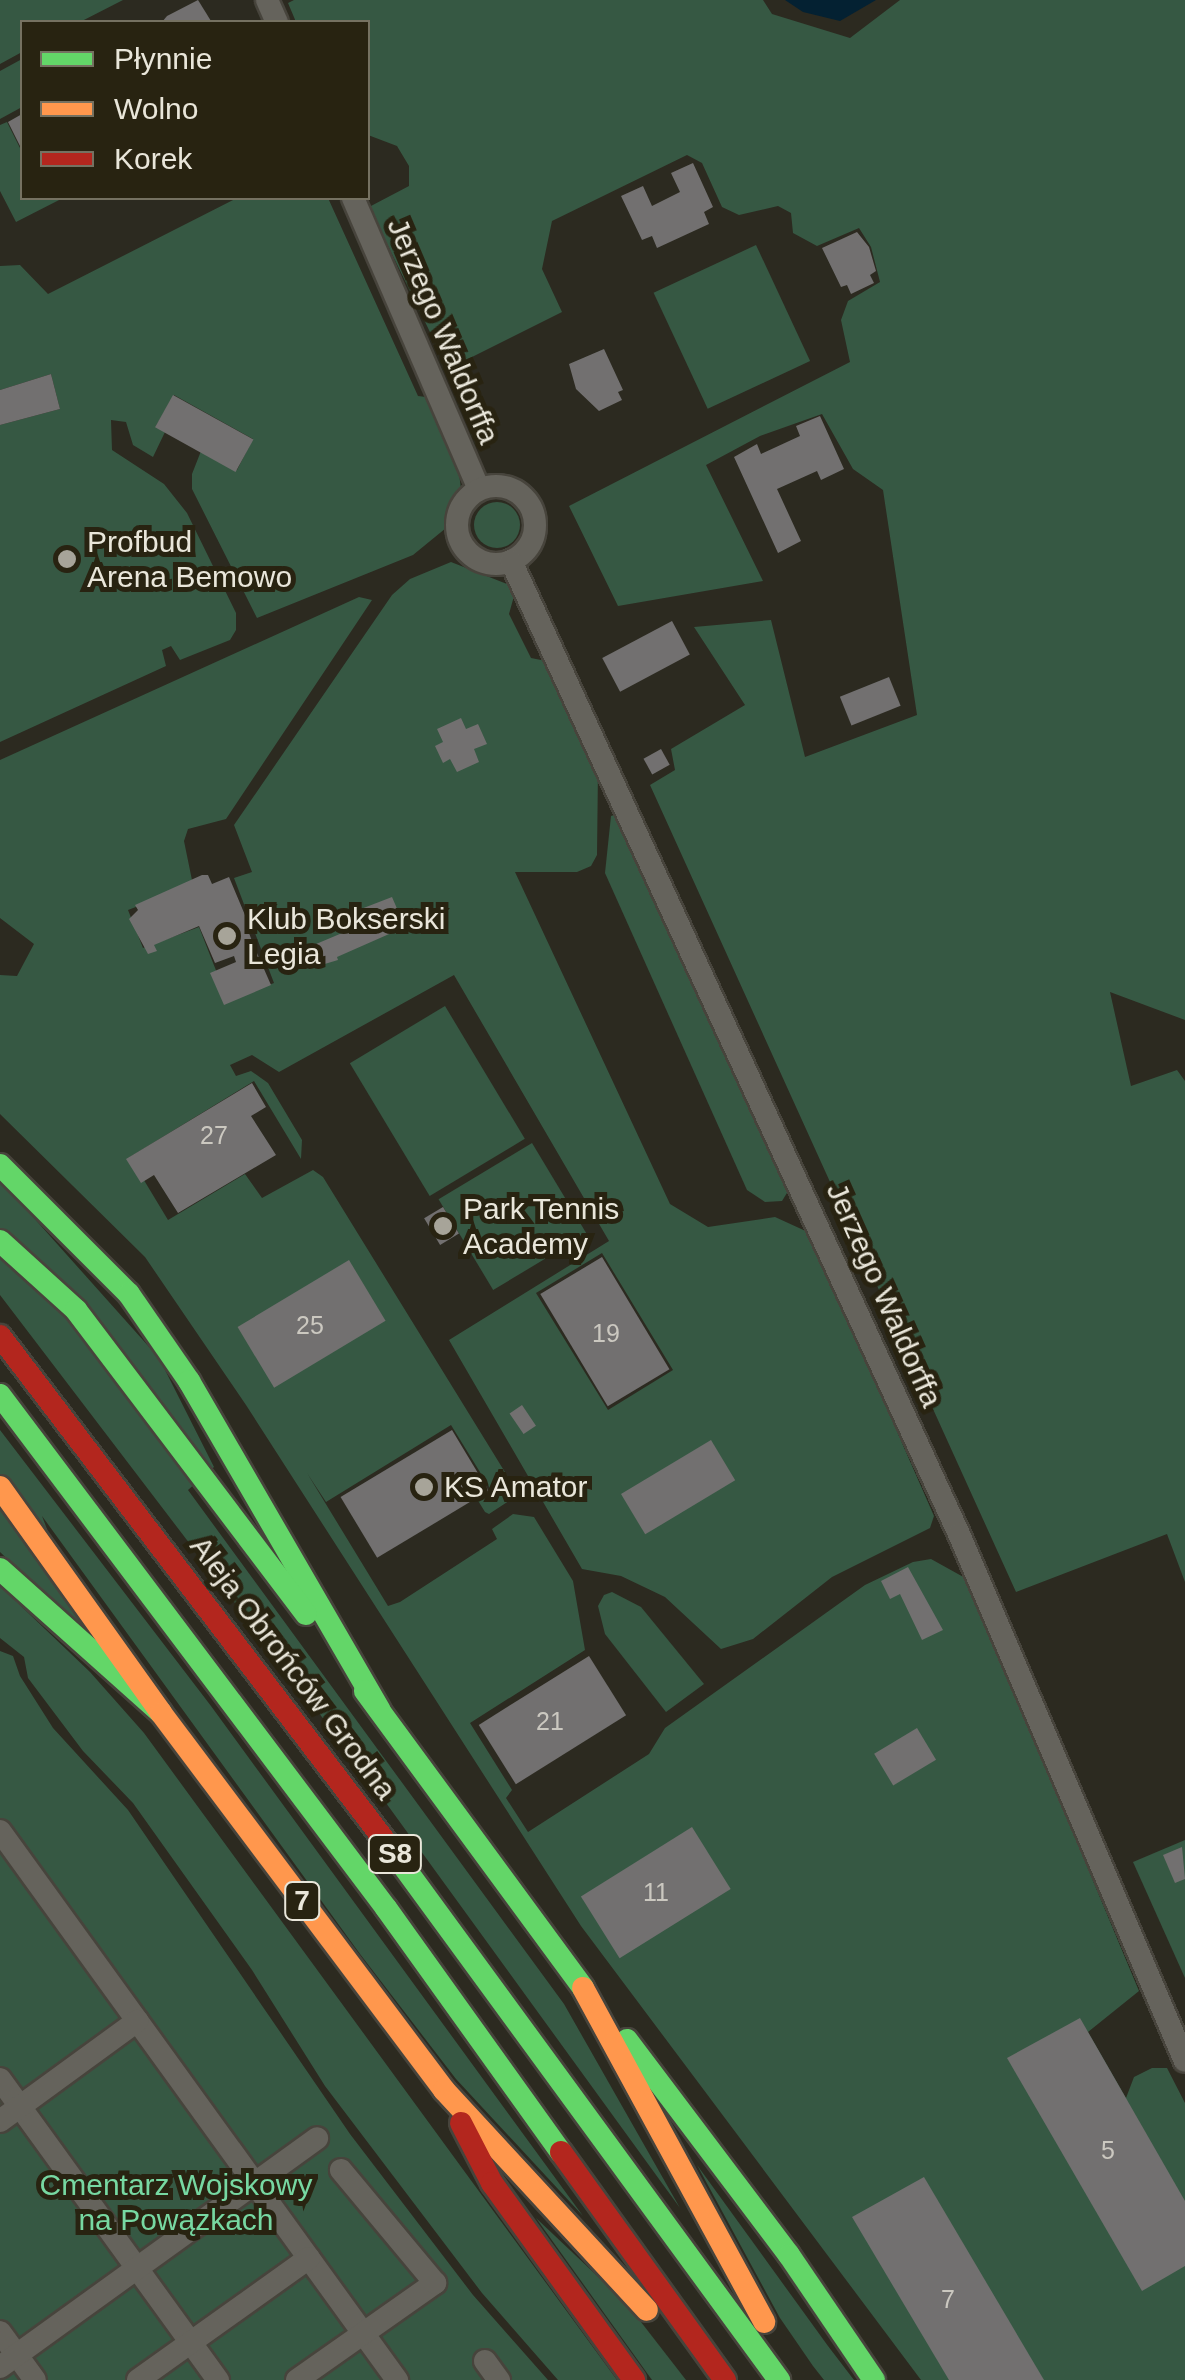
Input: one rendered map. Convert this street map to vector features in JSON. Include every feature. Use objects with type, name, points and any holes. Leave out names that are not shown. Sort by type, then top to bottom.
[{"type":"main road","points":[[0,1165],[130,1294],[190,1381],[380,1710]]},
{"type":"main road","points":[[0,1241],[76,1310],[380,1710],[583,1988],[712,2150],[874,2380]]},
{"type":"main road","name":"Aleja Obrońców Grodna","points":[[0,1336],[438,1911],[779,2380]]},
{"type":"main road","name":"S8","points":[[0,1395],[386,1908],[725,2380]]},
{"type":"main road","name":"7","points":[[0,1486],[161,1713],[444,2090],[713,2380]]},
{"type":"main road","points":[[0,1568],[161,1713]]},
{"type":"main road","points":[[583,1988],[795,2380]]},
{"type":"main road","points":[[444,2090],[492,2183],[634,2380]]},
{"type":"street","name":"Jerzego Waldorffa","points":[[354,200],[479,489]]},
{"type":"street","points":[[491,486],[514,490],[531,506],[535,532],[522,554],[511,561],[478,560],[462,544],[458,532],[461,507],[479,489],[491,486]]},
{"type":"street","name":"Jerzego Waldorffa","points":[[511,561],[935,1482],[1185,2060]]},
{"type":"street","points":[[0,1831],[397,2380]]},
{"type":"street","points":[[0,2122],[137,2020]]},
{"type":"street","points":[[0,2079],[218,2380]]},
{"type":"street","points":[[8,2361],[317,2138]]},
{"type":"street","points":[[297,2380],[435,2284],[341,2170]]},
{"type":"street","points":[[138,2380],[309,2258]]},
{"type":"street","points":[[0,2332],[8,2361],[35,2380]]},
{"type":"green space","points":[[0,0],[123,0],[84,20],[20,20],[20,53],[0,64]]},
{"type":"green space","points":[[763,0],[772,14],[850,38],[900,0],[1185,0],[1185,1020],[1110,992],[1131,1086],[1177,1070],[1185,1081],[1185,1582],[1167,1534],[1016,1592],[650,785],[675,770],[671,749],[745,705],[694,627],[771,620],[805,757],[917,715],[883,490],[853,469],[822,414],[760,436],[706,465],[763,581],[618,606],[569,506],[850,362],[841,320],[848,301],[880,282],[871,247],[859,228],[817,246],[793,233],[791,213],[778,206],[739,215],[722,207],[702,163],[687,155],[552,221],[542,269],[562,312],[448,369],[369,207],[409,186],[409,166],[397,146],[370,136],[370,20],[295,20],[288,3]]},
{"type":"green space","points":[[20,60],[20,108],[0,119],[0,71]]},
{"type":"green space","points":[[7,122],[20,148],[20,200],[59,200],[16,222],[0,191],[0,125]]},
{"type":"green space","points":[[233,200],[329,200],[418,396],[426,397],[458,465],[461,489],[446,528],[413,555],[257,618],[192,489],[192,474],[201,451],[237,470],[253,439],[174,395],[156,426],[165,432],[153,457],[133,445],[126,422],[111,420],[112,450],[164,484],[187,513],[236,613],[236,630],[230,640],[180,660],[171,646],[162,650],[166,666],[0,742],[0,425],[60,409],[51,374],[0,390],[0,266],[20,265],[48,294]]},
{"type":"green space","points":[[756,245],[810,361],[708,409],[654,293]]},
{"type":"green space","points":[[497,502],[513,509],[520,525],[513,541],[497,548],[481,541],[474,525],[481,509]]},
{"type":"green space","points":[[451,562],[507,584],[514,596],[509,614],[531,658],[546,661],[598,770],[597,855],[591,866],[577,872],[515,872],[670,1204],[708,1227],[775,1217],[810,1233],[934,1516],[930,1528],[832,1577],[753,1639],[721,1649],[665,1597],[621,1576],[582,1569],[449,1340],[609,1241],[454,975],[279,1072],[252,1055],[230,1065],[236,1076],[251,1071],[268,1083],[302,1140],[301,1159],[254,1081],[130,1157],[168,1220],[245,1174],[262,1198],[313,1170],[323,1177],[516,1490],[512,1499],[489,1514],[485,1512],[477,1499],[491,1490],[451,1425],[326,1502],[307,1473],[388,1606],[497,1539],[492,1529],[513,1514],[534,1517],[573,1581],[585,1650],[470,1723],[512,1790],[506,1798],[528,1832],[649,1754],[665,1728],[865,1585],[913,1562],[931,1559],[967,1579],[1139,1991],[1088,2032],[1126,2098],[1134,2077],[1152,2068],[1167,2068],[1185,2103],[1185,2380],[921,2380],[581,1926],[246,1405],[145,1257],[0,1114],[0,975],[17,976],[34,944],[0,918],[0,760],[359,597],[372,600],[226,819],[188,829],[184,841],[193,885],[128,910],[143,948],[199,927],[228,1001],[274,983],[234,878],[252,872],[234,825],[392,595],[410,579]],"holes":[[[602,1253],[673,1370],[608,1410],[536,1293]]]},
{"type":"green space","points":[[617,814],[790,1188],[782,1201],[765,1202],[747,1190],[605,873],[611,816]]},
{"type":"green space","points":[[445,1006],[525,1139],[430,1196],[350,1063]]},
{"type":"green space","points":[[532,1143],[587,1234],[493,1290],[439,1199]]},
{"type":"green space","points":[[0,1180],[159,1358],[214,1467],[188,1490],[564,2004],[680,2208],[357,1763],[0,1295]]},
{"type":"green space","points":[[0,1430],[211,1706],[583,2216],[456,2079],[360,1954],[42,1516],[88,1636],[0,1552]]},
{"type":"green space","points":[[0,1586],[90,1672],[144,1733],[617,2380],[558,2380],[482,2293],[325,2086],[252,1970],[133,1803],[83,1751],[28,1678],[24,1657],[0,1638]]},
{"type":"green space","points":[[612,1592],[641,1607],[704,1684],[666,1712],[605,1634],[598,1606],[604,1595]]},
{"type":"green space","name":"Cmentarz Wojskowy na Powązkach","points":[[0,1651],[13,1656],[20,1676],[53,1728],[128,1810],[350,2134],[473,2295],[548,2380],[0,2380]]},
{"type":"green space","points":[[1185,1840],[1185,1978],[1133,1862]]},
{"type":"green space","points":[[697,2165],[854,2380],[824,2380],[813,2366],[780,2318]]},
{"type":"green space","points":[[536,2218],[627,2304],[686,2380],[652,2380]]},
{"type":"water","points":[[785,0],[876,0],[840,21],[803,12]]},
{"type":"building","points":[[198,0],[210,20],[164,20]]},
{"type":"building","points":[[20,115],[20,146],[8,122]]},
{"type":"building","points":[[693,163],[713,207],[704,212],[709,224],[657,248],[652,236],[642,240],[621,196],[643,186],[652,206],[680,192],[671,173]]},
{"type":"building","points":[[857,232],[869,247],[876,271],[870,275],[874,283],[851,294],[847,285],[841,287],[822,248]]},
{"type":"building","points":[[604,349],[623,390],[618,392],[622,400],[599,411],[576,389],[569,364]]},
{"type":"building","points":[[51,374],[60,409],[0,425],[0,390]]},
{"type":"building","points":[[173,395],[253,440],[236,472],[155,427]]},
{"type":"building","points":[[820,416],[844,469],[821,480],[817,471],[777,489],[801,541],[778,553],[734,457],[757,444],[761,454],[800,436],[796,426]]},
{"type":"building","points":[[672,621],[690,655],[620,692],[602,658]]},
{"type":"building","points":[[889,677],[901,706],[851,726],[840,697]]},
{"type":"building","points":[[461,718],[466,729],[478,724],[487,744],[474,749],[479,762],[457,772],[450,759],[443,763],[435,746],[443,742],[437,729]]},
{"type":"building","points":[[661,749],[670,765],[652,774],[644,759]]},
{"type":"building","name":"Klub Bokserski Legia","points":[[208,875],[212,884],[229,877],[250,927],[247,928],[253,955],[257,953],[271,985],[224,1005],[210,973],[236,962],[234,956],[215,963],[199,926],[154,945],[157,951],[148,954],[129,919],[138,910],[135,905]]},
{"type":"building","points":[[392,897],[405,927],[318,966],[309,947],[354,928],[348,914]]},
{"type":"building","points":[[252,1083],[266,1107],[251,1116],[276,1155],[178,1213],[154,1175],[141,1183],[126,1159]]},
{"type":"building","points":[[443,1207],[459,1234],[440,1245],[424,1218]]},
{"type":"building","points":[[602,1257],[669,1369],[608,1406],[540,1294]]},
{"type":"building","points":[[349,1260],[386,1321],[274,1388],[238,1327]]},
{"type":"building","points":[[522,1405],[536,1426],[524,1434],[510,1413]]},
{"type":"building","points":[[452,1430],[489,1491],[377,1558],[341,1497]]},
{"type":"building","points":[[711,1440],[735,1480],[645,1534],[621,1494]]},
{"type":"building","points":[[908,1567],[943,1630],[922,1640],[900,1594],[890,1599],[881,1581]]},
{"type":"building","points":[[589,1656],[626,1715],[516,1784],[479,1725]]},
{"type":"building","points":[[917,1728],[936,1760],[893,1785],[874,1754]]},
{"type":"building","points":[[692,1827],[731,1889],[620,1958],[581,1896]]},
{"type":"building","points":[[1182,1847],[1185,1879],[1175,1883],[1163,1855]]},
{"type":"building","points":[[1080,2018],[1185,2201],[1185,2266],[1142,2291],[1007,2058]]},
{"type":"building","points":[[924,2177],[1044,2380],[949,2380],[852,2217]]},
{"type":"traffic: fast","points":[[0,1165],[129,1294],[189,1381],[380,1710]]},
{"type":"traffic: fast","points":[[0,1241],[76,1310],[306,1614]]},
{"type":"traffic: fast","points":[[0,1395],[386,1908],[561,2152]]},
{"type":"traffic: fast","points":[[0,1569],[161,1713]]},
{"type":"traffic: fast","points":[[365,1691],[583,1988]]},
{"type":"traffic: fast","points":[[385,1841],[779,2380]]},
{"type":"traffic: fast","points":[[627,2040],[789,2255],[874,2380]]},
{"type":"traffic: slow","points":[[0,1487],[161,1713],[444,2090]]},
{"type":"traffic: slow","points":[[583,1988],[764,2322]]},
{"type":"traffic: slow","points":[[444,2090],[647,2310]]},
{"type":"traffic: jam","points":[[0,1336],[385,1841]]},
{"type":"traffic: jam","points":[[461,2123],[492,2183],[634,2380]]},
{"type":"traffic: jam","points":[[561,2152],[725,2380]]},
{"type":"place","name":"Profbud Arena Bemowo","points":[[67,559]]},
{"type":"place","name":"Klub Bokserski Legia","points":[[227,936]]},
{"type":"place","name":"Park Tennis Academy","points":[[443,1226]]},
{"type":"place","name":"KS Amator","points":[[424,1487]]}]
